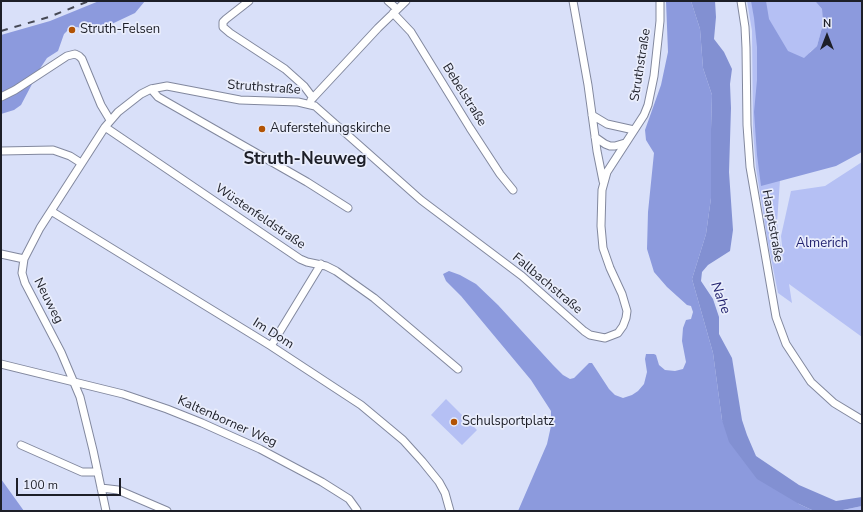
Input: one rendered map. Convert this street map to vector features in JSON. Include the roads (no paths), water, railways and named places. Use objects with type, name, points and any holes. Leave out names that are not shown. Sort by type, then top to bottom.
[{"type":"street","points":[[249,1],[223,22],[223,27],[285,69],[304,86],[311,101]]},
{"type":"street","name":"Bebelstraße","points":[[388,1],[411,32],[500,174],[514,190]]},
{"type":"street","name":"Struthstraße","points":[[130,102],[151,89],[167,86],[240,100],[311,101],[406,1]]},
{"type":"street","points":[[573,1],[603,181]]},
{"type":"street","name":"Struthstraße","points":[[626,143],[648,105],[651,93],[660,21],[660,1]]},
{"type":"street","name":"Hauptstraße","points":[[740,1],[745,27],[747,125],[750,167],[776,317],[786,344],[811,382],[834,403],[862,420]]},
{"type":"street","points":[[1,97],[15,90],[67,56],[75,54],[82,59],[101,105],[110,120]]},
{"type":"street","points":[[151,89],[158,97],[307,182],[348,208]]},
{"type":"street","name":"Fallbachstraße","points":[[311,101],[319,110],[421,200],[522,276],[584,331],[590,335],[605,338],[618,333],[623,326],[627,311],[626,304],[603,248],[600,206],[603,181],[607,172],[626,143]]},
{"type":"street","name":"Neuweg","points":[[106,511],[86,419],[74,381],[61,352],[23,278],[22,273],[24,258],[81,163],[110,120],[130,102]]},
{"type":"street","points":[[592,115],[607,124],[634,130]]},
{"type":"street","name":"Wüstenfeldstraße","points":[[105,127],[300,259],[321,264],[336,271],[374,298],[458,369]]},
{"type":"street","points":[[595,137],[610,146],[626,143]]},
{"type":"street","points":[[1,151],[53,150],[70,156],[81,163]]},
{"type":"street","name":"Im Dom","points":[[51,211],[271,346],[345,393],[361,405],[403,440],[439,482],[445,494],[450,511]]},
{"type":"street","points":[[1,254],[24,258]]},
{"type":"street","points":[[271,346],[321,264]]},
{"type":"street","name":"Kaltenborner Weg","points":[[1,364],[74,381],[146,401],[202,423],[238,438],[322,482],[350,499],[357,510]]},
{"type":"street","points":[[21,445],[73,469],[87,473],[98,472]]},
{"type":"street","points":[[101,488],[118,490],[167,511]]},
{"type":"railway","points":[[1,31],[49,17],[89,1]]},
{"type":"place","name":"Struth-Felsen","points":[[72,30]]},
{"type":"place","name":"Auferstehungskirche","points":[[262,129]]},
{"type":"place","name":"Schulsportplatz","points":[[454,422]]},
{"type":"district","name":"Struth-Neuweg","points":[[305,160]]},
{"type":"park label","name":"Almerich","points":[[822,244]]},
{"type":"water label","name":"Nahe","points":[[720,298]]}]
